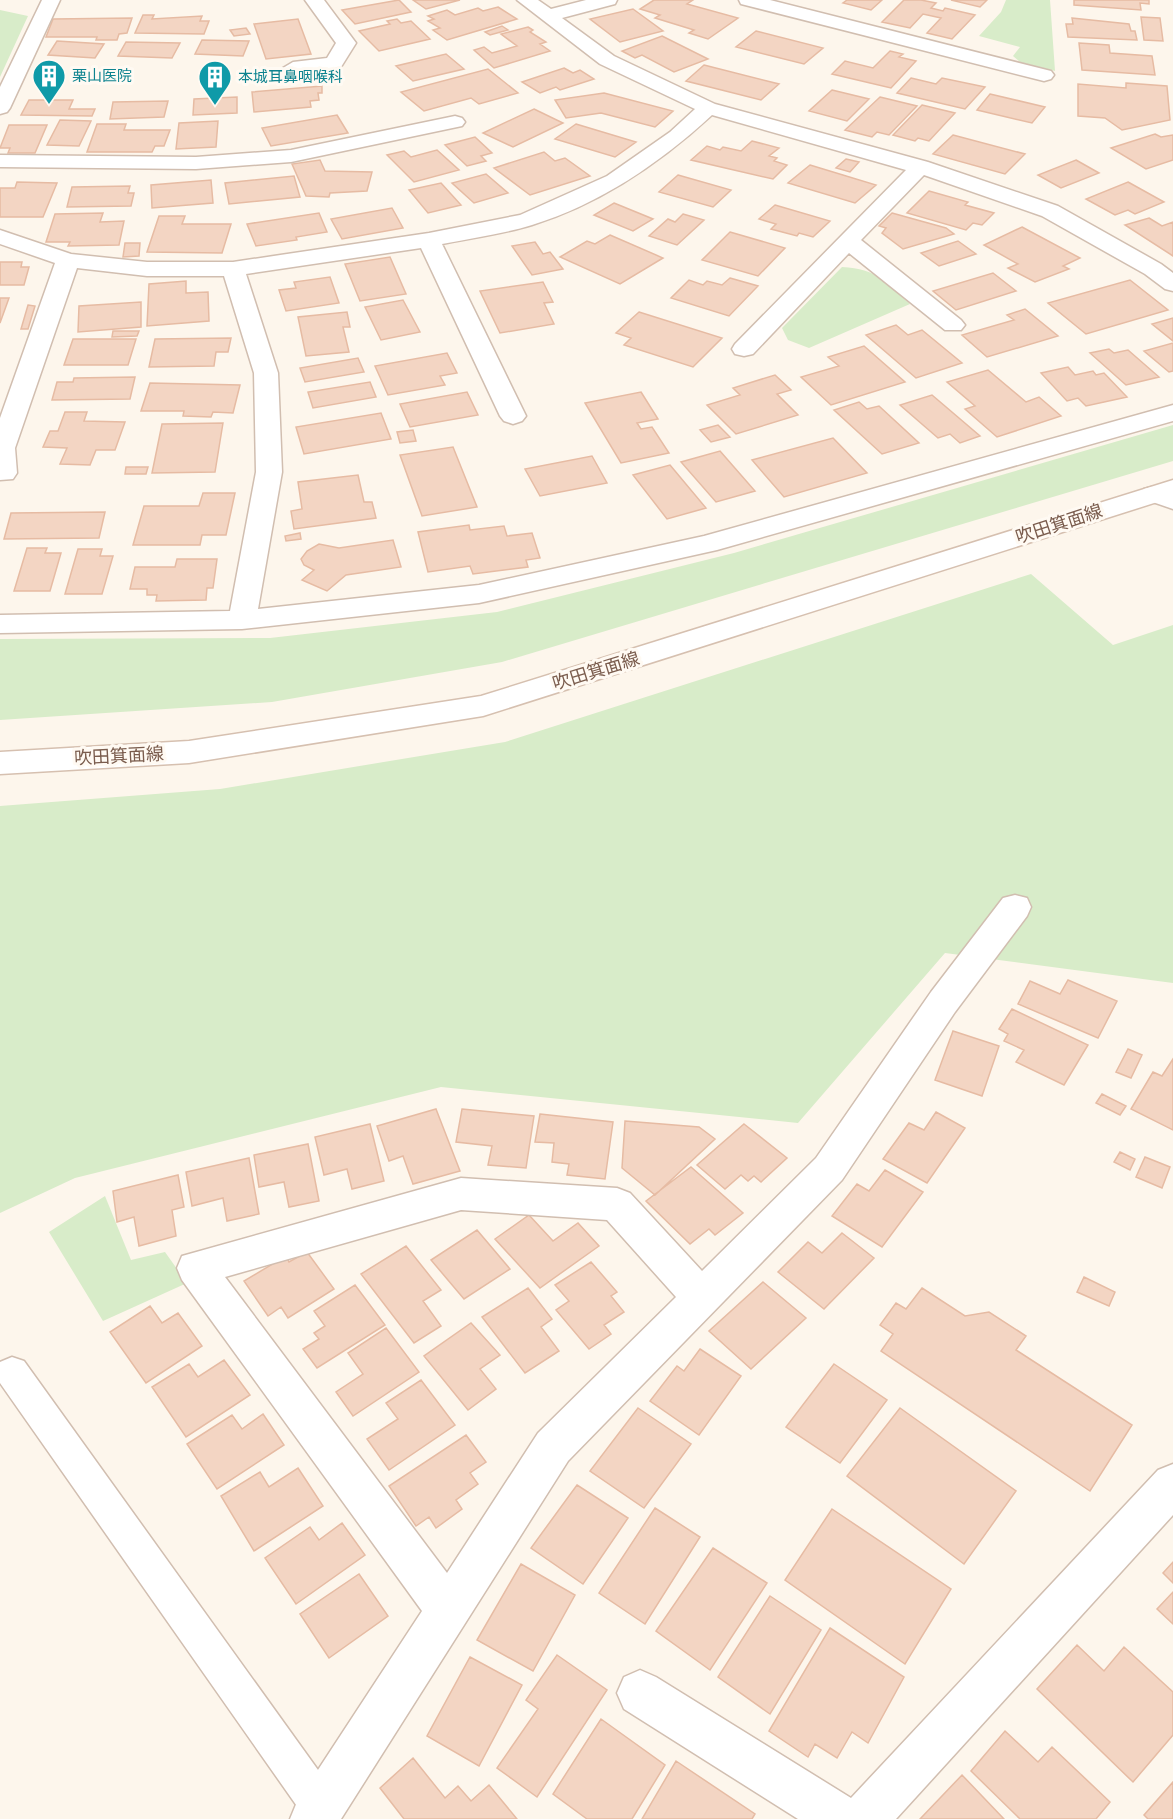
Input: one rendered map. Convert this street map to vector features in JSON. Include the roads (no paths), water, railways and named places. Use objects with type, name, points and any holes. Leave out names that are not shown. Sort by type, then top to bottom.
[{"type":"street","points":[[0,108],[51,0]]},
{"type":"street","points":[[293,68],[334,63],[346,43],[314,0]]},
{"type":"street","points":[[526,0],[607,60],[708,108],[920,166],[1050,211],[1153,269],[1173,284]]},
{"type":"street","points":[[547,16],[608,0]]},
{"type":"street","points":[[748,0],[1044,75]]},
{"type":"street","points":[[0,237],[68,260],[147,269],[233,269],[429,240],[526,220],[615,181],[677,136],[708,108]]},
{"type":"street","points":[[0,161],[196,164],[291,156],[455,122]]},
{"type":"street","points":[[744,349],[920,166]]},
{"type":"street","points":[[429,240],[513,417]]},
{"type":"street","points":[[848,240],[953,325]]},
{"type":"street","points":[[4,473],[2,448],[68,260]]},
{"type":"street","points":[[233,269],[266,374],[269,472],[242,620]]},
{"type":"street","points":[[0,624],[242,620],[479,594],[707,544],[1173,413]]},
{"type":"street","name":"吹田箕面線","points":[[0,763],[189,752],[483,706],[1166,495]]},
{"type":"street","points":[[318,1814],[553,1447],[829,1169],[943,1002],[1015,907]]},
{"type":"street","points":[[448,1610],[196,1268],[461,1194],[617,1204],[701,1297]]},
{"type":"street","points":[[864,1819],[1173,1484]]},
{"type":"street","points":[[640,1694],[841,1819]]},
{"type":"lane","points":[[12,1372],[318,1814]]},
{"type":"place","name":"栗山医院","points":[[49,105]]},
{"type":"place","name":"本城耳鼻咽喉科","points":[[215,106]]}]
